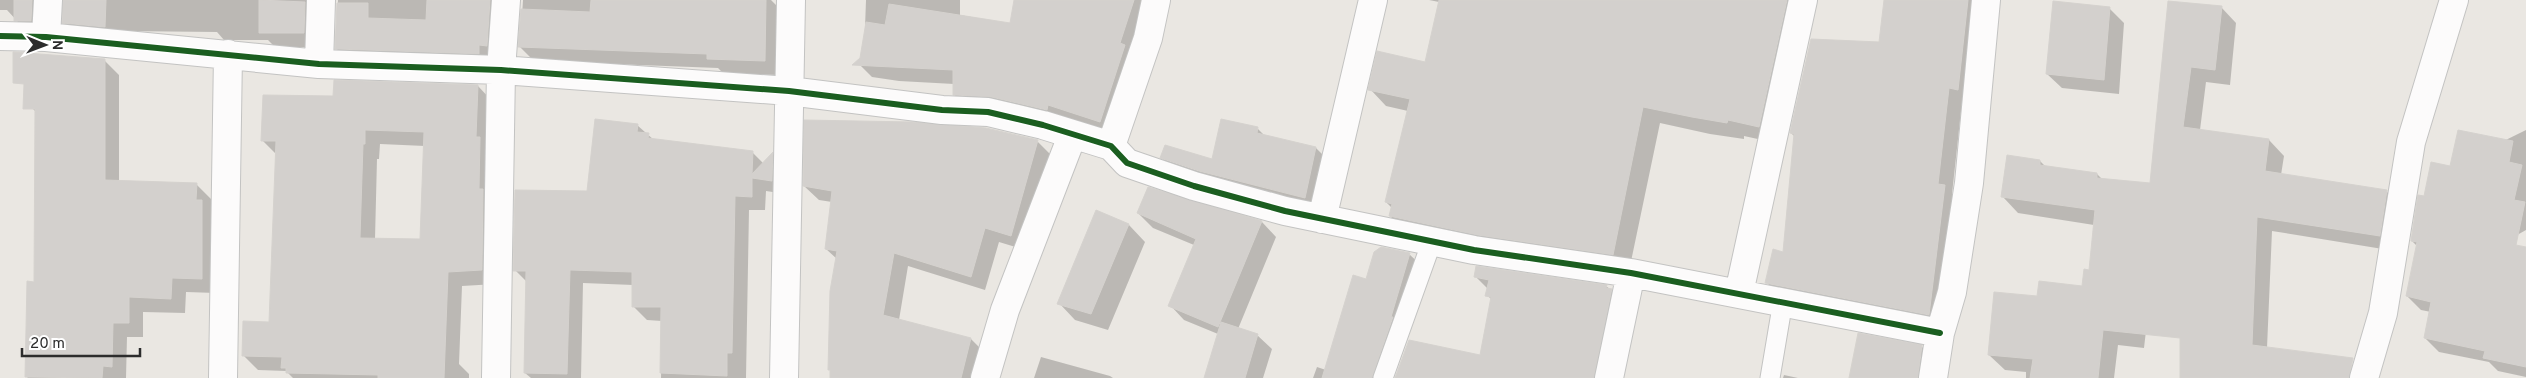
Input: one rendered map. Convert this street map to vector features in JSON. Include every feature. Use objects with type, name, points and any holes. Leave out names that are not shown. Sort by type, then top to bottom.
[{"type":"street","points":[[46,37],[48,0]]},
{"type":"street","points":[[319,64],[322,0]]},
{"type":"street","points":[[496,378],[501,70],[506,0]]},
{"type":"street","points":[[784,378],[791,0]]},
{"type":"street","points":[[1110,146],[1148,38],[1156,0]]},
{"type":"street","points":[[1322,219],[1373,0]]},
{"type":"street","points":[[1739,293],[1803,0]]},
{"type":"street","points":[[1933,378],[1940,333],[1952,292],[1969,183],[1986,0]]},
{"type":"street","points":[[2364,378],[2383,313],[2412,142],[2454,0]]},
{"type":"street","points":[[0,36],[46,37],[319,64],[501,70],[789,90],[942,110],[988,112],[1043,125],[1072,136],[1110,146],[1127,162],[1194,186],[1285,211],[1474,250],[1630,273],[1783,301],[1940,333]]},
{"type":"street","points":[[223,378],[228,54]]},
{"type":"street","points":[[985,378],[1005,310],[1072,136]]},
{"type":"street","points":[[1609,378],[1630,273]]},
{"type":"lane","points":[[1383,378],[1432,241]]},
{"type":"lane","points":[[1770,378],[1783,301]]},
{"type":"building","points":[[14,0],[32,0],[31,21],[14,21]]},
{"type":"building","points":[[63,0],[106,0],[105,27],[62,23]]},
{"type":"building","points":[[259,0],[305,2],[304,33],[259,33]]},
{"type":"building","points":[[427,0],[490,0],[487,46],[479,45],[479,54],[335,49],[337,3],[368,3],[368,18],[426,20]]},
{"type":"building","points":[[591,0],[766,0],[765,61],[707,59],[707,54],[518,47],[521,9],[590,12]]},
{"type":"building","points":[[1014,0],[1134,0],[1120,43],[1125,45],[1100,122],[1048,105],[1047,110],[991,97],[953,95],[953,70],[852,65],[860,58],[866,22],[885,25],[889,4],[1010,23]]},
{"type":"building","points":[[1439,0],[1787,0],[1759,127],[1728,120],[1727,123],[1643,107],[1613,255],[1477,235],[1389,216],[1392,204],[1385,202],[1410,99],[1368,90],[1377,51],[1425,62]]},
{"type":"building","points":[[1884,0],[1968,0],[1958,90],[1949,88],[1938,184],[1945,185],[1929,315],[1765,283],[1773,249],[1783,252],[1794,134],[1790,133],[1811,39],[1879,42]]},
{"type":"building","points":[[2053,1],[2110,7],[2104,80],[2046,74]]},
{"type":"building","points":[[2168,1],[2222,6],[2215,70],[2191,67],[2183,127],[2269,139],[2265,171],[2387,190],[2380,236],[2257,217],[2252,345],[2353,358],[2349,378],[2180,378],[2180,338],[2103,330],[2098,378],[2030,378],[2033,359],[1988,355],[1994,292],[2037,296],[2039,281],[2082,286],[2084,269],[2089,270],[2095,210],[2001,197],[2007,155],[2040,160],[2040,165],[2097,173],[2097,178],[2150,183]]},
{"type":"building","points":[[13,52],[105,59],[105,180],[197,183],[196,200],[202,200],[202,279],[172,278],[171,299],[129,297],[129,323],[113,323],[112,367],[103,366],[102,378],[25,377],[27,281],[34,282],[35,109],[23,109],[24,84],[13,83]]},
{"type":"building","points":[[334,80],[478,85],[476,137],[480,137],[479,189],[483,189],[482,270],[448,272],[444,378],[378,378],[378,375],[286,373],[286,368],[281,368],[282,357],[242,356],[243,321],[269,322],[276,141],[261,141],[263,95],[333,96]],"holes":[[[365,130],[424,132],[420,239],[360,238]]]},
{"type":"building","points":[[595,119],[638,124],[637,132],[649,133],[648,138],[753,151],[752,174],[773,152],[772,181],[752,178],[752,197],[735,196],[732,353],[727,353],[727,376],[660,373],[661,307],[632,307],[632,272],[570,270],[567,374],[524,373],[526,271],[513,271],[515,190],[587,191]]},
{"type":"building","points":[[1221,119],[1258,127],[1257,133],[1316,147],[1305,198],[1199,171],[1160,158],[1165,145],[1212,159]]},
{"type":"building","points":[[804,120],[912,122],[986,128],[1038,140],[1011,236],[985,228],[971,277],[894,253],[883,315],[971,338],[961,378],[830,378],[830,370],[828,370],[830,291],[837,251],[825,249],[832,191],[803,186]]},
{"type":"building","points":[[2458,130],[2513,141],[2509,162],[2522,165],[2514,200],[2525,202],[2516,245],[2526,247],[2526,367],[2483,358],[2485,351],[2424,338],[2431,302],[2406,296],[2417,242],[2411,241],[2418,195],[2424,196],[2431,162],[2450,166]]},
{"type":"building","points":[[1148,187],[1262,221],[1218,327],[1168,306],[1196,239],[1137,213]]},
{"type":"building","points":[[1096,210],[1129,224],[1091,314],[1057,304]]},
{"type":"building","points":[[1381,247],[1410,253],[1391,317],[1393,317],[1372,378],[1322,378],[1353,275],[1366,279],[1374,252]]},
{"type":"building","points":[[1476,266],[1607,285],[1606,288],[1612,289],[1594,378],[1395,378],[1409,340],[1480,355],[1491,297],[1485,296],[1489,280],[1474,277]]},
{"type":"building","points":[[1221,322],[1258,334],[1245,378],[1204,378]]},
{"type":"building","points":[[1858,333],[1922,345],[1918,378],[1849,378]]},
{"type":"cycle path","points":[[0,36],[46,37],[319,64],[501,70],[789,91],[942,110],[988,112],[1043,125],[1111,146],[1127,163],[1194,186],[1285,211],[1474,250],[1631,273],[1940,333]]}]
